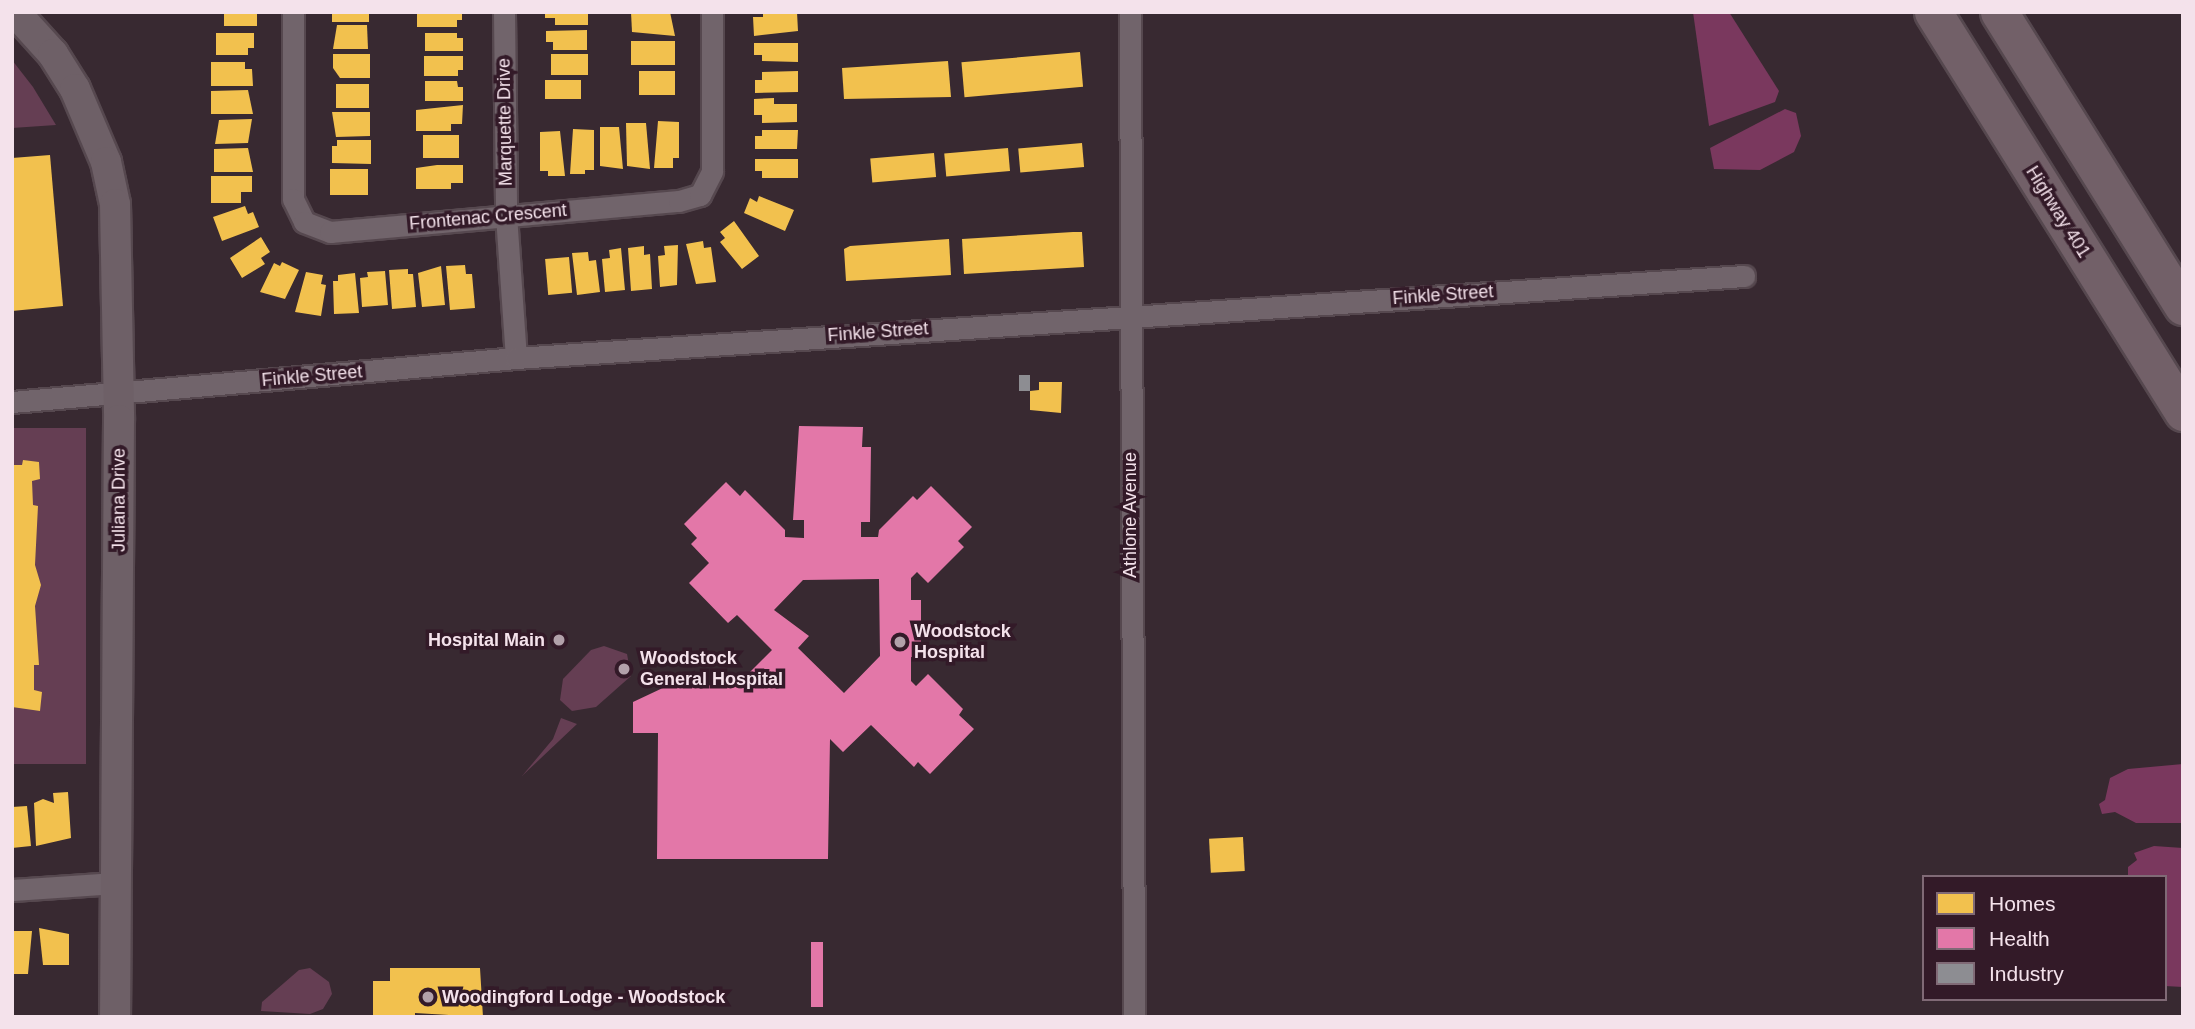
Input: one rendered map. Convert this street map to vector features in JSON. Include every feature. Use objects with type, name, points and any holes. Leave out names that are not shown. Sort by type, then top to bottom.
[{"type":"highway","name":"Highway 401","points":[[1933,12],[2183,412]]},
{"type":"highway","points":[[1998,12],[2183,306]]},
{"type":"street","name":"Juliana Drive","points":[[15,12],[52,54],[75,89],[106,162],[119,247],[115,1017]]},
{"type":"street","name":"Frontenac Crescent","points":[[293,12],[293,199],[304,222],[330,232],[679,201],[700,195],[712,171],[712,12]]},
{"type":"street","name":"Marquette Drive","points":[[504,12],[506,215],[516,358]]},
{"type":"street","name":"Athlone Avenue","points":[[1130,12],[1134,1017]]},
{"type":"street","name":"Finkle Street","points":[[12,402],[516,358],[1130,314],[1744,276]]},
{"type":"street","points":[[12,890],[116,883]]},
{"type":"shaded area","points":[[1693,12],[1729,12],[1779,91],[1775,102],[1709,126]]},
{"type":"shaded area","points":[[12,60],[33,87],[56,125],[12,128]]},
{"type":"shaded area","points":[[1785,109],[1796,113],[1801,136],[1794,152],[1760,170],[1714,169],[1710,148]]},
{"type":"shaded area","points":[[12,428],[86,428],[86,764],[12,764]]},
{"type":"shaded area","points":[[604,646],[627,654],[631,676],[596,707],[572,711],[560,700],[563,679],[591,650]]},
{"type":"shaded area","points":[[561,718],[577,724],[522,776],[553,739]]},
{"type":"shaded area","points":[[2183,764],[2183,823],[2136,823],[2115,812],[2102,814],[2099,804],[2105,800],[2110,778],[2128,769]]},
{"type":"shaded area","points":[[2154,846],[2183,848],[2183,987],[2167,986],[2167,875],[2128,875],[2128,867],[2137,860],[2134,853]]},
{"type":"shaded area","points":[[310,968],[329,982],[332,994],[323,1009],[310,1014],[261,1011],[262,1002],[299,970]]},
{"type":"building: Homes","points":[[224,12],[257,12],[257,26],[224,26]]},
{"type":"building: Homes","points":[[332,12],[369,12],[369,22],[332,22]]},
{"type":"building: Homes","points":[[417,12],[462,12],[462,20],[457,20],[457,27],[417,27]]},
{"type":"building: Homes","points":[[545,12],[588,12],[588,25],[555,25],[555,18],[545,18]]},
{"type":"building: Homes","points":[[631,12],[670,12],[675,36],[632,32]]},
{"type":"building: Homes","points":[[763,12],[797,12],[798,31],[754,36],[753,17],[763,17]]},
{"type":"building: Homes","points":[[337,25],[367,25],[368,49],[333,49]]},
{"type":"building: Homes","points":[[587,30],[587,50],[553,50],[553,42],[546,42],[546,31]]},
{"type":"building: Homes","points":[[216,33],[254,33],[254,48],[248,48],[248,55],[216,55]]},
{"type":"building: Homes","points":[[425,33],[457,33],[457,38],[463,38],[463,51],[425,51]]},
{"type":"building: Homes","points":[[631,41],[675,41],[675,65],[631,65]]},
{"type":"building: Homes","points":[[754,43],[798,43],[798,62],[762,61],[762,55],[754,55]]},
{"type":"building: Homes","points":[[1080,52],[1083,87],[965,97],[961,62]]},
{"type":"building: Homes","points":[[333,54],[370,54],[370,78],[340,78],[333,68]]},
{"type":"building: Homes","points":[[551,54],[588,54],[588,75],[551,75]]},
{"type":"building: Homes","points":[[424,56],[463,56],[463,70],[458,70],[458,76],[424,76]]},
{"type":"building: Homes","points":[[948,61],[951,97],[844,99],[842,68]]},
{"type":"building: Homes","points":[[211,62],[245,62],[245,69],[252,69],[253,86],[211,86]]},
{"type":"building: Homes","points":[[639,71],[675,71],[675,95],[639,95]]},
{"type":"building: Homes","points":[[798,71],[798,92],[755,93],[755,80],[762,80],[762,72]]},
{"type":"building: Homes","points":[[545,80],[581,80],[581,99],[545,99]]},
{"type":"building: Homes","points":[[425,81],[457,81],[458,87],[463,87],[463,101],[425,101]]},
{"type":"building: Homes","points":[[336,84],[369,84],[369,108],[336,108]]},
{"type":"building: Homes","points":[[248,90],[253,114],[211,114],[211,91]]},
{"type":"building: Homes","points":[[774,98],[774,104],[797,104],[797,122],[762,123],[762,115],[754,115],[754,99]]},
{"type":"building: Homes","points":[[463,105],[462,124],[451,124],[451,131],[416,131],[416,110]]},
{"type":"building: Homes","points":[[332,112],[370,112],[370,136],[336,137]]},
{"type":"building: Homes","points":[[252,119],[248,143],[215,144],[219,120]]},
{"type":"building: Homes","points":[[658,121],[679,122],[679,158],[673,158],[673,168],[654,168]]},
{"type":"building: Homes","points":[[626,123],[646,123],[650,169],[627,166]]},
{"type":"building: Homes","points":[[600,127],[619,127],[623,169],[600,166]]},
{"type":"building: Homes","points":[[573,129],[594,130],[594,170],[585,170],[585,174],[570,174]]},
{"type":"building: Homes","points":[[762,130],[798,130],[797,149],[755,149],[755,136],[762,136]]},
{"type":"building: Homes","points":[[560,131],[565,176],[548,176],[548,171],[540,171],[540,132]]},
{"type":"building: Homes","points":[[423,135],[459,135],[459,158],[423,158]]},
{"type":"building: Homes","points":[[337,140],[371,140],[371,164],[332,163],[332,146],[337,146]]},
{"type":"building: Homes","points":[[1082,143],[1084,167],[1020,172],[1018,149]]},
{"type":"building: Homes","points":[[248,148],[253,172],[214,172],[214,149]]},
{"type":"building: Homes","points":[[1008,148],[1010,171],[946,176],[944,154]]},
{"type":"building: Homes","points":[[934,153],[936,177],[872,182],[870,159]]},
{"type":"building: Homes","points":[[50,155],[63,306],[12,311],[12,158]]},
{"type":"building: Homes","points":[[755,159],[798,159],[798,178],[762,178],[762,171],[755,171]]},
{"type":"building: Homes","points":[[463,165],[463,183],[451,183],[451,189],[416,189],[416,168]]},
{"type":"building: Homes","points":[[330,169],[368,169],[368,195],[330,195]]},
{"type":"building: Homes","points":[[211,176],[252,176],[252,192],[241,192],[241,203],[211,203]]},
{"type":"building: Homes","points":[[759,196],[794,210],[785,231],[744,213],[750,198],[757,202]]},
{"type":"building: Homes","points":[[245,206],[248,214],[253,212],[259,227],[222,241],[213,217]]},
{"type":"building: Homes","points":[[734,221],[759,256],[742,269],[720,242],[725,238],[720,232]]},
{"type":"building: Homes","points":[[1082,232],[1084,267],[964,274],[962,239]]},
{"type":"building: Homes","points":[[261,237],[270,252],[261,258],[265,264],[242,278],[230,258]]},
{"type":"building: Homes","points":[[949,239],[951,275],[846,281],[844,249],[850,246]]},
{"type":"building: Homes","points":[[703,241],[704,248],[711,247],[716,282],[696,284],[686,244]]},
{"type":"building: Homes","points":[[678,245],[677,285],[660,287],[658,256],[665,255],[664,246]]},
{"type":"building: Homes","points":[[644,246],[644,255],[650,254],[652,289],[631,291],[628,248]]},
{"type":"building: Homes","points":[[621,248],[625,290],[605,292],[602,259],[610,258],[609,250]]},
{"type":"building: Homes","points":[[588,252],[589,261],[596,260],[600,292],[577,295],[572,253]]},
{"type":"building: Homes","points":[[569,257],[572,293],[548,295],[545,259]]},
{"type":"building: Homes","points":[[282,262],[299,270],[285,299],[260,292],[274,263],[280,266]]},
{"type":"building: Homes","points":[[465,265],[466,274],[472,274],[475,308],[450,310],[446,266]]},
{"type":"building: Homes","points":[[441,266],[445,305],[422,307],[418,273]]},
{"type":"building: Homes","points":[[408,269],[408,274],[413,274],[416,307],[392,309],[389,270]]},
{"type":"building: Homes","points":[[385,271],[388,305],[362,307],[360,278],[368,277],[367,272]]},
{"type":"building: Homes","points":[[306,272],[323,275],[321,284],[326,285],[321,316],[295,312]]},
{"type":"building: Homes","points":[[355,273],[359,313],[334,314],[333,281],[338,281],[338,275]]},
{"type":"building: Homes","points":[[1039,382],[1062,382],[1061,413],[1030,410],[1030,391],[1039,390]]},
{"type":"building: Homes","points":[[23,460],[39,462],[40,479],[32,481],[33,505],[38,506],[35,565],[41,585],[35,606],[39,665],[34,665],[34,690],[42,692],[40,711],[12,707],[12,465],[22,465]]},
{"type":"building: Homes","points":[[68,792],[71,838],[36,846],[34,803],[43,799],[54,803],[53,793]]},
{"type":"building: Homes","points":[[27,806],[31,846],[12,848],[12,807]]},
{"type":"building: Homes","points":[[1243,837],[1245,871],[1211,873],[1209,839]]},
{"type":"building: Homes","points":[[39,928],[69,934],[69,965],[43,965]]},
{"type":"building: Homes","points":[[12,931],[32,931],[28,974],[13,974]]},
{"type":"building: Homes","name":"Woodingford Lodge - Woodstock","points":[[390,968],[480,968],[483,1017],[415,1013],[415,1017],[373,1017],[373,981],[390,981]]},
{"type":"building: Health","name":"Woodstock Hospital","points":[[799,426],[863,427],[862,447],[871,447],[870,522],[861,522],[861,537],[878,537],[879,530],[913,496],[917,500],[931,486],[972,527],[958,541],[964,547],[928,583],[917,572],[911,578],[911,600],[921,600],[921,658],[911,657],[911,681],[916,686],[928,674],[963,709],[959,715],[974,729],[930,774],[918,762],[914,767],[871,725],[843,752],[830,739],[828,859],[657,859],[658,733],[633,733],[633,702],[667,686],[737,685],[772,650],[737,615],[728,623],[689,583],[709,563],[691,544],[697,538],[684,524],[726,482],[740,496],[745,490],[785,530],[785,537],[804,538],[804,520],[793,520]],"holes":[[[879,579],[880,656],[844,693],[798,648],[809,636],[774,610],[803,580]]]},
{"type":"building: Health","points":[[811,942],[823,942],[823,1007],[811,1007]]},
{"type":"building: Industry","points":[[1019,375],[1030,375],[1030,391],[1019,391]]},
{"type":"place","name":"Hospital Main","points":[[559,640]]},
{"type":"place","name":"Woodstock Hospital","points":[[900,642]]},
{"type":"place","name":"Woodstock General Hospital","points":[[624,669]]},
{"type":"place","name":"Woodingford Lodge - Woodstock","points":[[428,997]]}]
